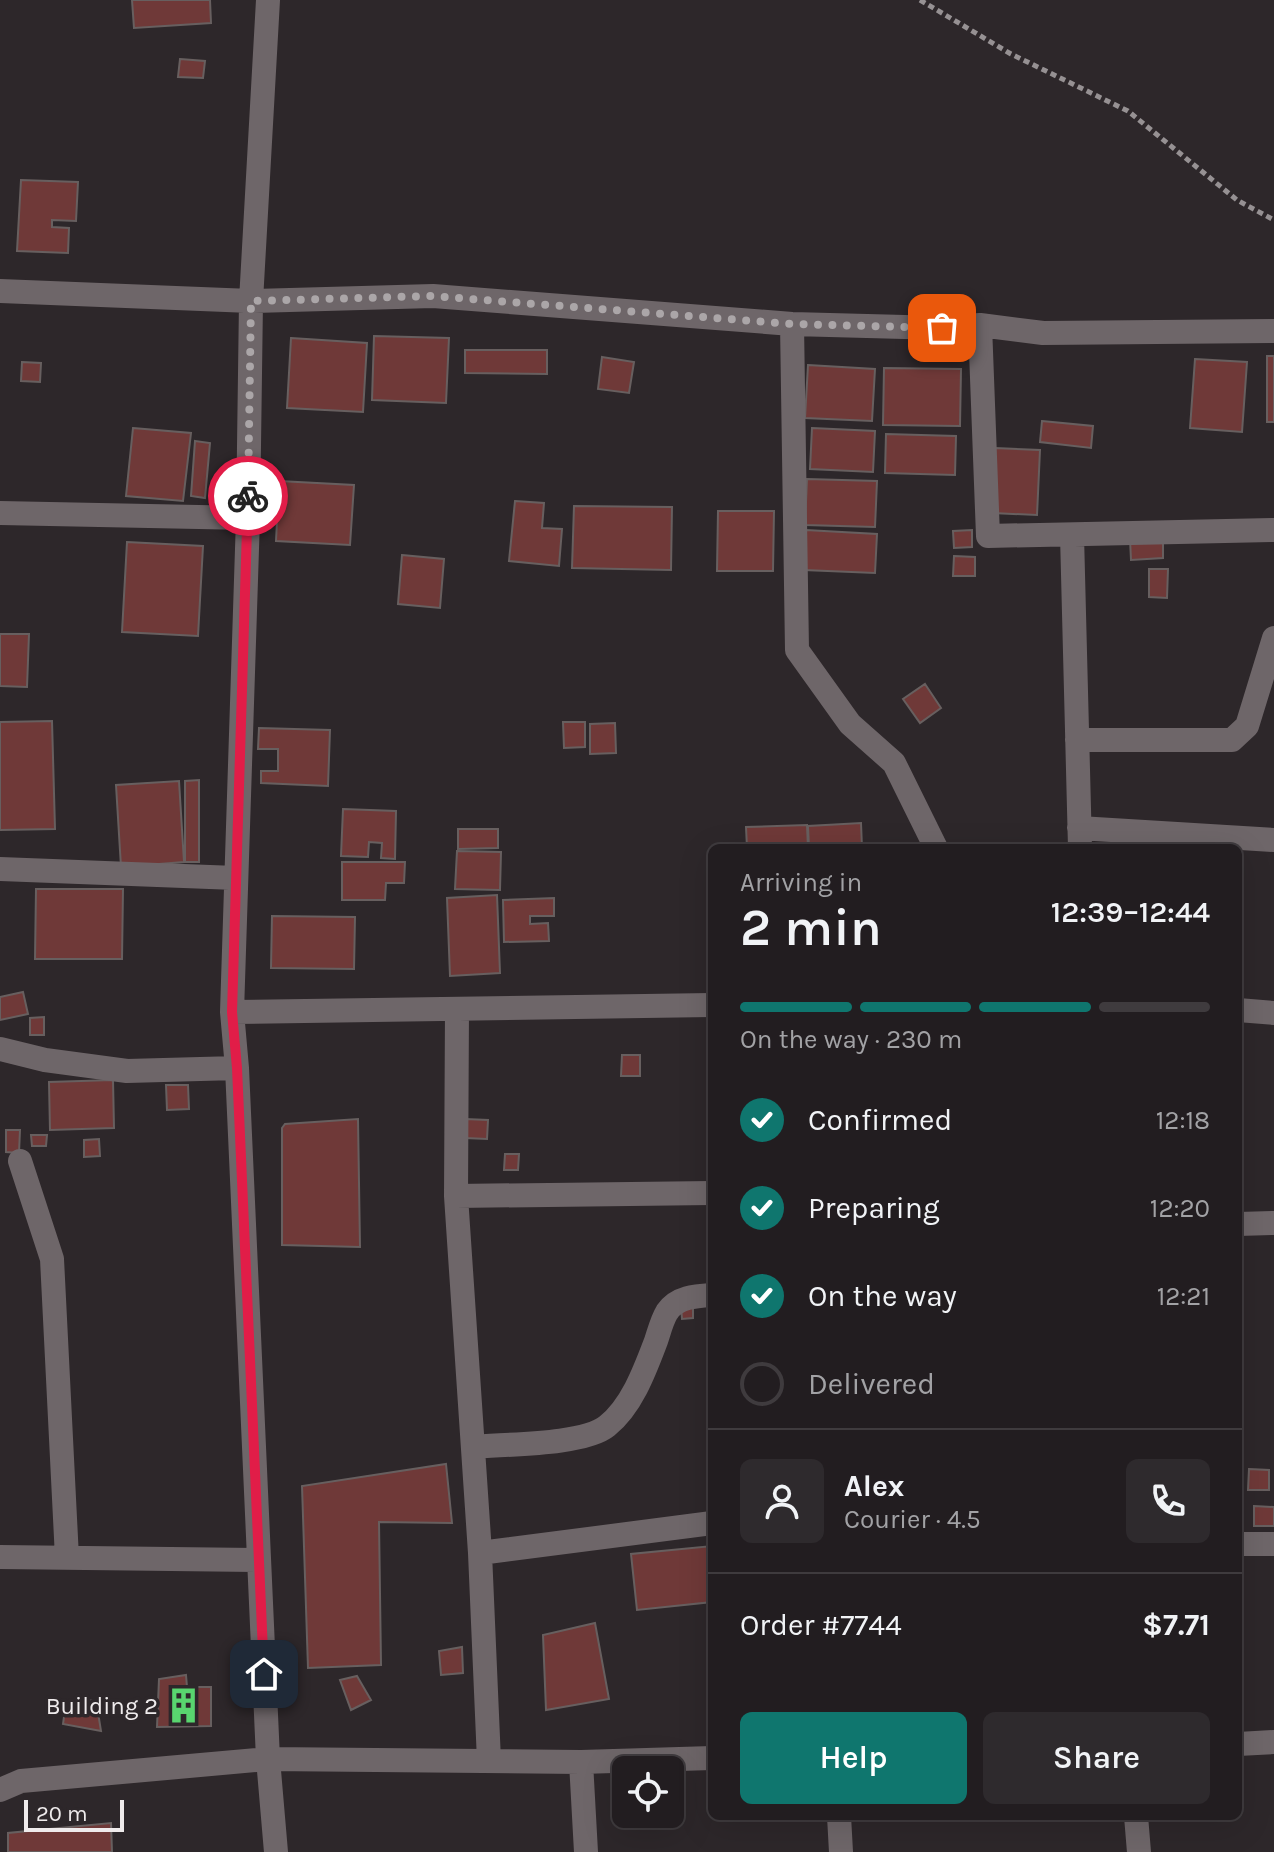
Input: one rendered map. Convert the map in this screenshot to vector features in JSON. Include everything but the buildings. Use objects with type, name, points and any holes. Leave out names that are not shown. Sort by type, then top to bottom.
[{"type":"street","points":[[268,0],[251,301],[248,518],[232,1012],[268,1759],[276,1852]]},
{"type":"street","points":[[0,291],[251,301],[433,296],[792,324],[942,328],[980,325],[1043,333],[1274,331]]},
{"type":"street","points":[[792,324],[797,650],[850,724],[894,763],[934,844]]},
{"type":"street","points":[[980,325],[988,536],[1274,530]]},
{"type":"street","points":[[0,513],[248,518]]},
{"type":"street","points":[[1072,535],[1080,838],[1274,840]]},
{"type":"street","points":[[1077,740],[1232,740],[1247,726],[1274,638]]},
{"type":"street","points":[[0,869],[236,878]]},
{"type":"street","points":[[232,1012],[708,1005]]},
{"type":"street","points":[[457,1009],[456,1196],[480,1553],[489,1761]]},
{"type":"street","points":[[1242,1010],[1274,1013]]},
{"type":"street","points":[[0,1049],[45,1060],[127,1071],[237,1068]]},
{"type":"street","points":[[20,1161],[52,1259],[67,1558]]},
{"type":"street","points":[[456,1196],[708,1193]]},
{"type":"street","points":[[1242,1224],[1274,1223]]},
{"type":"street","points":[[473,1447],[588,1437],[606,1427],[625,1407],[650,1358],[667,1312],[678,1302],[708,1295]]},
{"type":"street","points":[[480,1553],[708,1524]]},
{"type":"street","points":[[1242,1544],[1274,1544]]},
{"type":"street","points":[[0,1557],[259,1560]]},
{"type":"street","points":[[1242,1744],[1274,1742]]},
{"type":"street","points":[[7,1785],[268,1759],[581,1762],[708,1758]]},
{"type":"street","points":[[581,1762],[586,1852]]},
{"type":"street","points":[[839,1820],[841,1852]]},
{"type":"street","points":[[1136,1820],[1139,1852]]},
{"type":"path","points":[[920,0],[1011,54],[1128,111],[1237,200],[1274,220]]},
{"type":"way so far","points":[[248,496],[251,301],[433,296],[792,324],[942,328]]},
{"type":"place","name":"Building 2","points":[[184,1706]]},
{"type":"route","points":[[248,496],[232,1012],[264,1674]]}]
